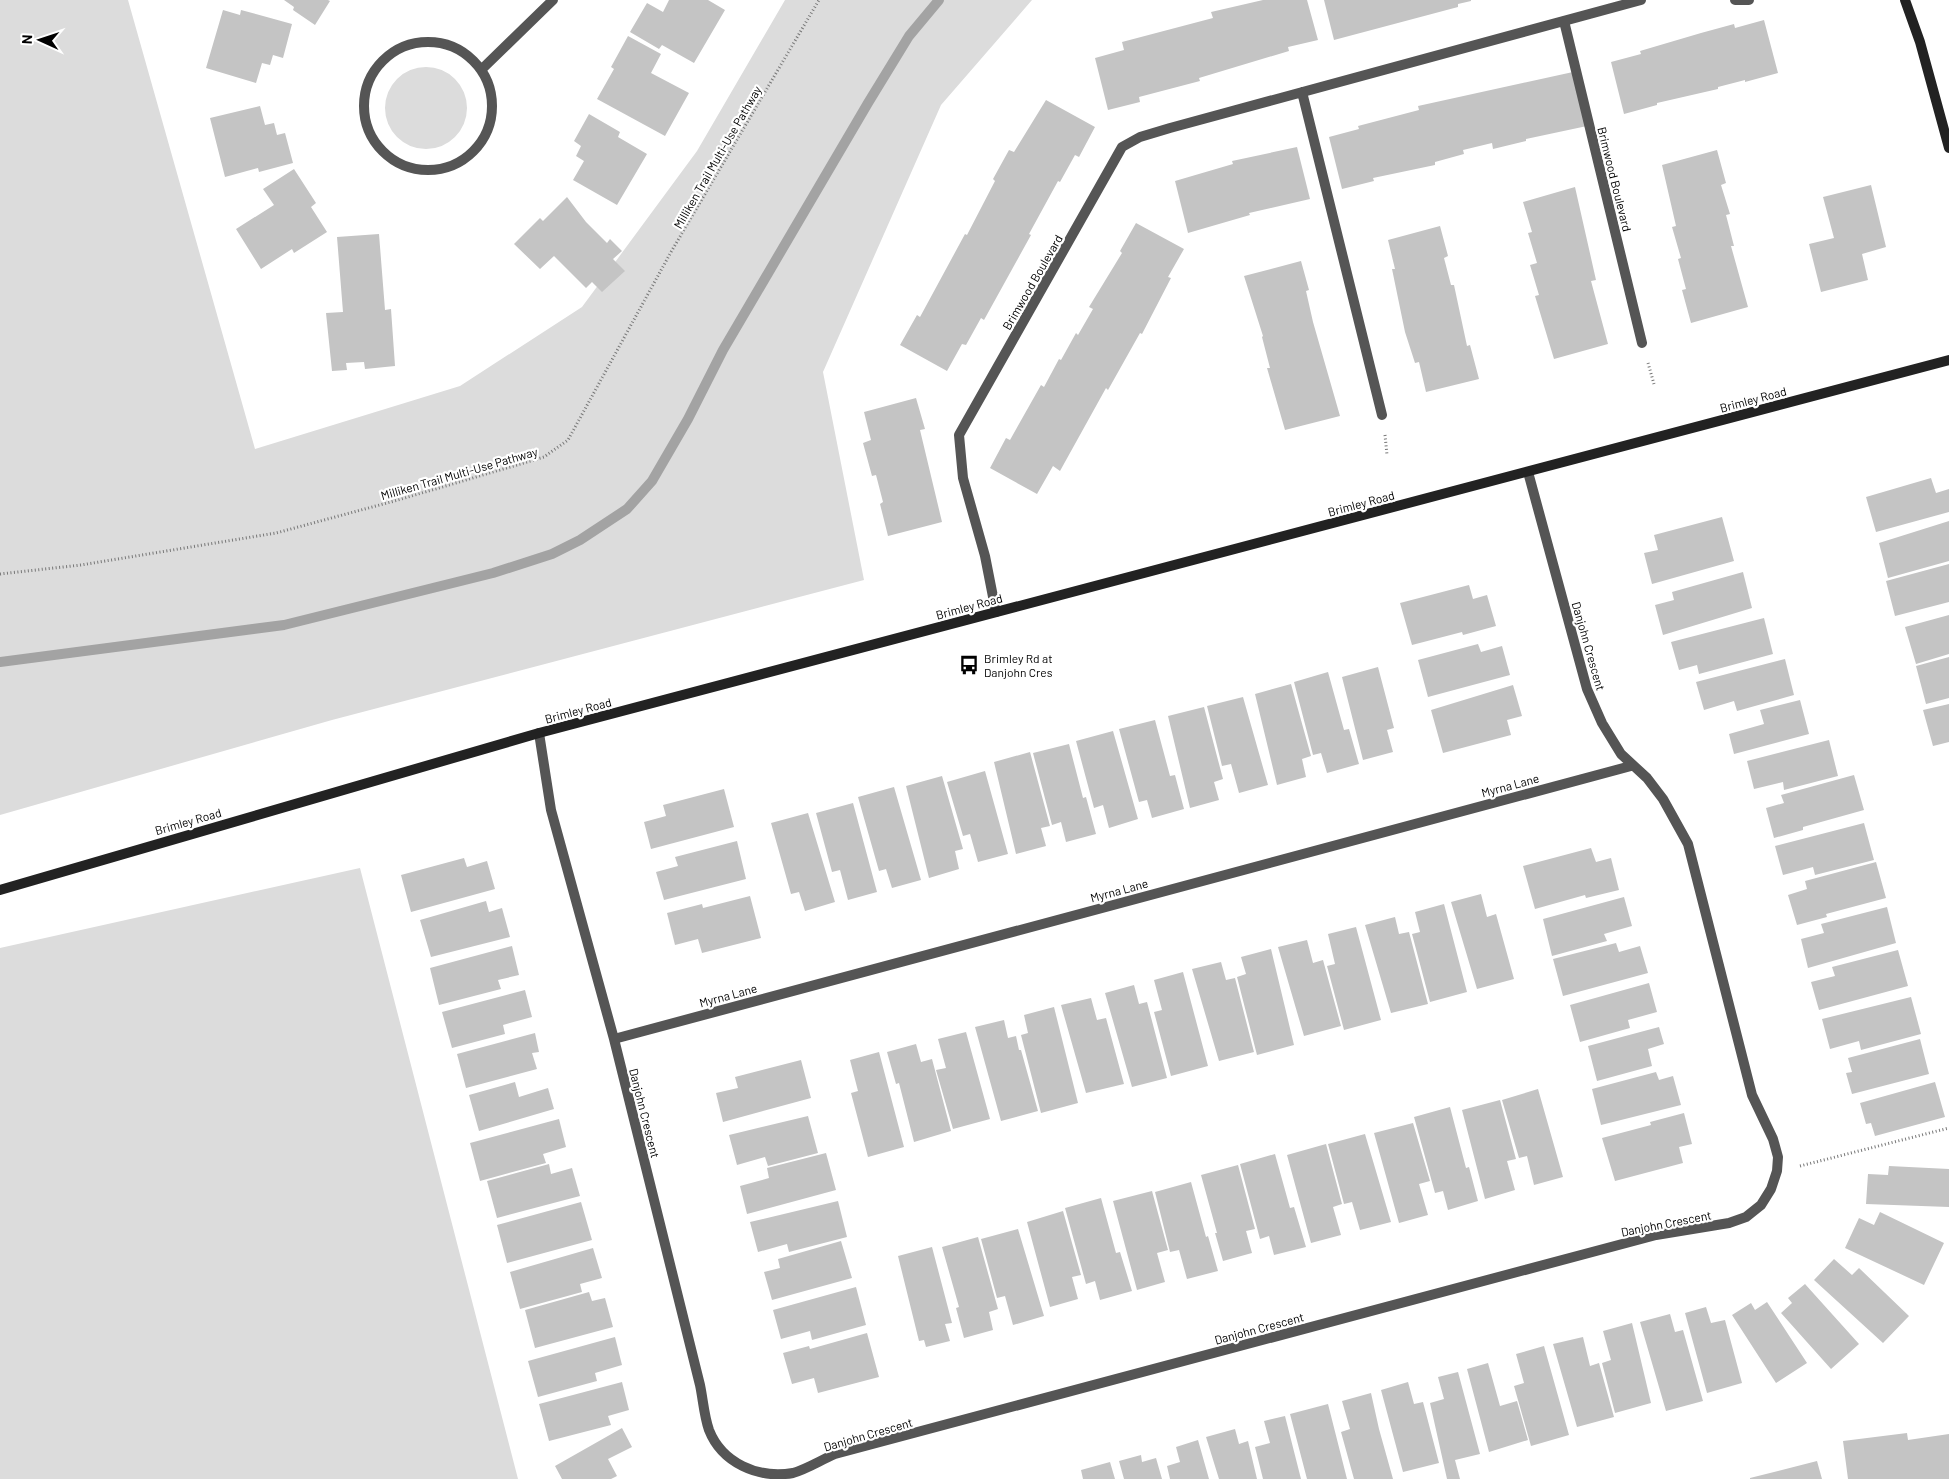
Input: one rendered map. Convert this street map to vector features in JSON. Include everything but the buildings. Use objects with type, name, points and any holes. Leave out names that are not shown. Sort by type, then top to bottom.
[{"type":"main road","points":[[1905,0],[1946,124],[1949,148]]},
{"type":"main road","name":"Brimley Road","points":[[0,890],[539,733],[1949,360]]},
{"type":"street","points":[[481,70],[553,0]]},
{"type":"street","name":"Brimwood Boulevard","points":[[996,612],[985,556],[962,478],[959,435],[1122,147],[1140,137],[1641,0]]},
{"type":"street","points":[[1735,0],[1749,0]]},
{"type":"street","name":"Brimwood Boulevard","points":[[1564,21],[1642,343]]},
{"type":"street","points":[[426,41],[440,43],[466,54],[481,70],[490,89],[492,110],[488,130],[476,148],[461,162],[441,169],[420,170],[400,164],[382,152],[370,135],[364,114],[365,93],[373,72],[387,56],[405,46],[426,41]]},
{"type":"street","points":[[1302,92],[1382,415]]},
{"type":"street","name":"Danjohn Crescent","points":[[539,733],[551,810],[614,1039],[700,1385],[709,1429],[718,1447],[731,1461],[747,1470],[766,1475],[794,1473],[835,1454],[1656,1235],[1729,1223],[1746,1217],[1760,1205],[1771,1189],[1777,1171],[1778,1157],[1773,1139],[1752,1095],[1688,844],[1663,799],[1647,778],[1631,766],[1621,754],[1602,723],[1587,689],[1528,472]]},
{"type":"street","name":"Myrna Lane","points":[[614,1039],[1631,766]]},
{"type":"path","name":"Milliken Trail Multi-Use Pathway","points":[[0,574],[81,565],[276,533],[398,500],[544,457],[568,440],[671,252],[819,0]]},
{"type":"path","points":[[1777,1171],[1949,1128]]},
{"type":"shaded area","points":[[0,0],[128,0],[255,449],[460,386],[582,307],[697,151],[785,0],[1032,0],[941,105],[823,372],[864,580],[332,720],[0,815]]},
{"type":"shaded area","points":[[426,67],[442,71],[455,79],[463,92],[467,108],[463,124],[455,137],[442,145],[426,149],[410,145],[397,137],[389,124],[385,108],[389,92],[397,79],[410,71]]},
{"type":"shaded area","points":[[360,868],[518,1479],[0,1479],[0,948]]},
{"type":"waterway","points":[[0,662],[284,625],[493,573],[552,554],[580,540],[627,509],[652,481],[688,419],[723,350],[909,36],[939,0]]},
{"type":"place","name":"Brimley Rd at Danjohn Cres","points":[[969,665]]}]
